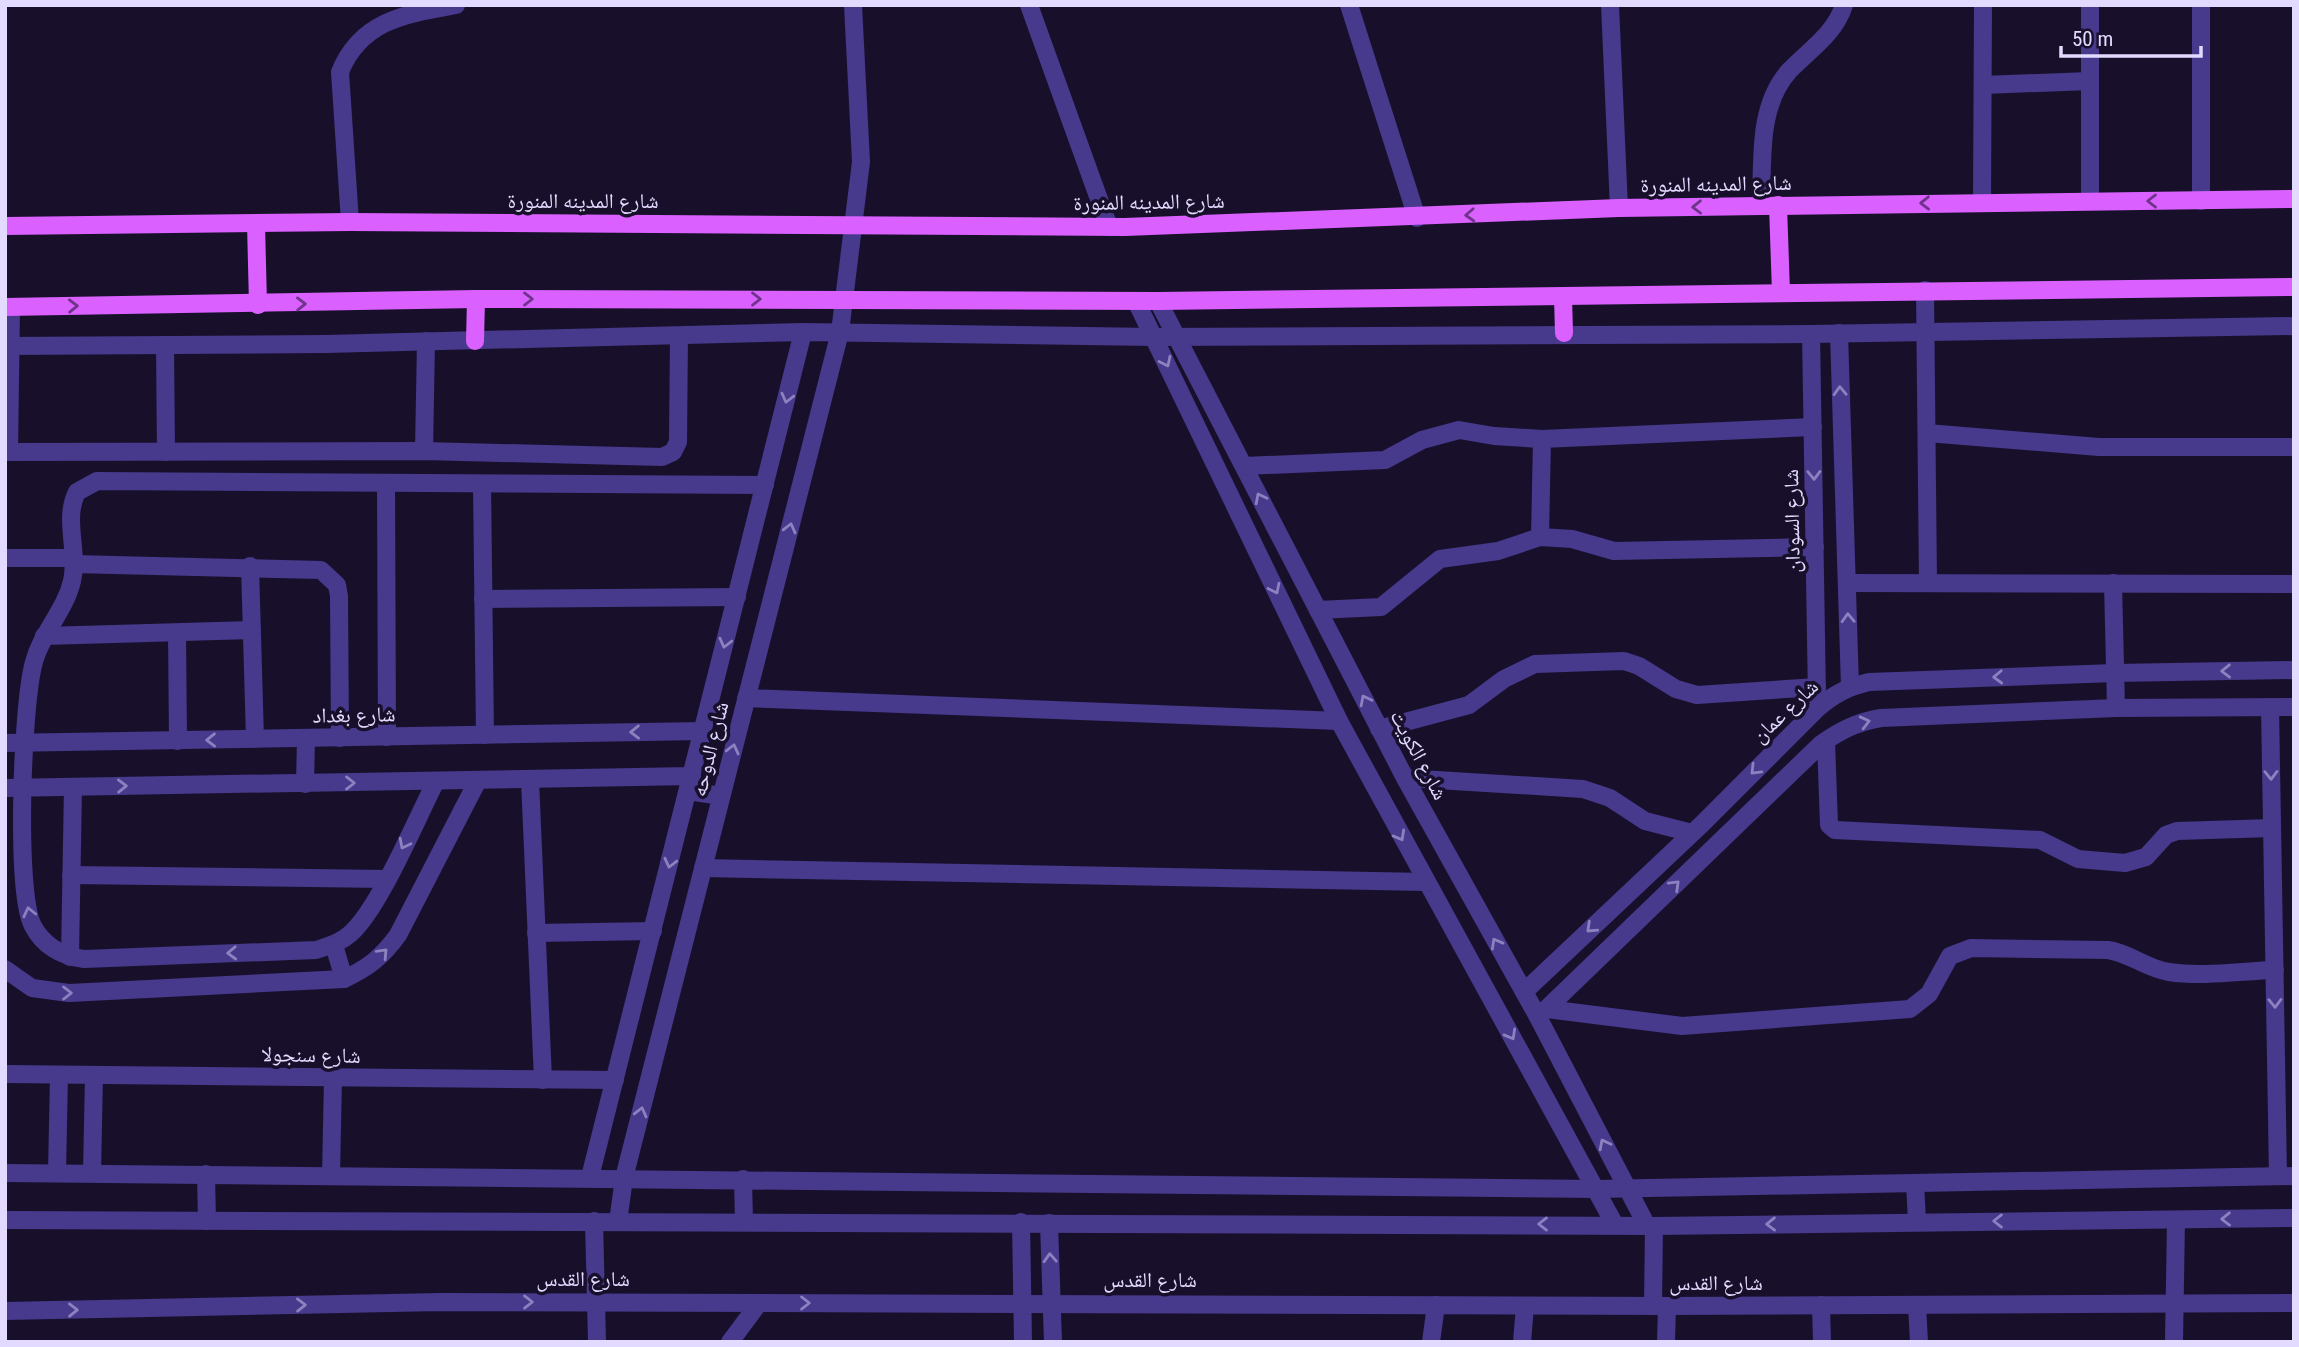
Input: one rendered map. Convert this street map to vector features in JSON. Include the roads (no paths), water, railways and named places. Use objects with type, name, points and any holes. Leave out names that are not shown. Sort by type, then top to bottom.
[{"type":"main road","name":"شارع المدينه المنورة","points":[[5,226],[350,222],[1109,227],[1417,218],[1619,208],[2294,199]]},
{"type":"main road","points":[[1769,206],[1781,293]]},
{"type":"main road","points":[[256,223],[258,305]]},
{"type":"main road","points":[[8,307],[258,305],[476,299],[1158,301],[2294,287]]},
{"type":"main road","points":[[1563,297],[1564,333]]},
{"type":"main road","points":[[475,341],[476,299]]},
{"type":"street","points":[[350,222],[340,72],[359,38],[412,9],[456,5]]},
{"type":"street","name":"شارع الدوحه","points":[[618,1222],[624,1178],[839,332],[861,162],[853,5]]},
{"type":"street","points":[[1029,5],[1109,227]]},
{"type":"street","points":[[1349,5],[1417,218]]},
{"type":"street","points":[[1609,5],[1619,208]]},
{"type":"street","points":[[1769,206],[1769,105],[1790,71],[1828,33],[1844,5]]},
{"type":"street","points":[[1982,202],[1983,5]]},
{"type":"street","points":[[2090,5],[2090,201]]},
{"type":"street","points":[[2201,5],[2201,201]]},
{"type":"street","points":[[1983,85],[2090,81]]},
{"type":"street","points":[[1925,290],[1928,583]]},
{"type":"street","points":[[1136,301],[1339,721],[1615,1224]]},
{"type":"street","name":"شارع الكويت","points":[[1158,301],[1405,778],[1524,992],[1542,1013],[1627,1188],[1650,1226]]},
{"type":"street","points":[[8,307],[7,452],[424,451],[668,455],[678,442],[679,335]]},
{"type":"street","points":[[8,346],[475,341],[803,332],[1177,337],[1564,333],[1811,334],[2294,326]]},
{"type":"street","name":"شارع الدوحه","points":[[590,1177],[803,332]]},
{"type":"street","points":[[1839,333],[1850,687]]},
{"type":"street","name":"شارع السودان","points":[[1811,334],[1818,708]]},
{"type":"street","points":[[424,451],[426,341]]},
{"type":"street","points":[[165,345],[166,452]]},
{"type":"street","points":[[1244,466],[1385,460],[1429,437],[1459,430],[1493,436],[1542,439],[1813,427]]},
{"type":"street","points":[[1927,433],[2099,447],[2294,447]]},
{"type":"street","points":[[1540,537],[1542,439]]},
{"type":"street","points":[[435,783],[363,919],[351,934],[334,944],[316,950],[70,957],[44,943],[32,925],[26,905],[14,788],[24,743],[29,682],[44,636],[69,592],[74,561],[72,502],[77,492],[97,481],[765,485]]},
{"type":"street","points":[[386,483],[387,737]]},
{"type":"street","points":[[482,484],[485,735]]},
{"type":"street","points":[[1318,610],[1381,607],[1440,559],[1498,551],[1540,537],[1572,539],[1600,549],[1622,551],[1815,547]]},
{"type":"street","points":[[5,558],[311,567],[331,576],[337,585],[340,738]]},
{"type":"street","points":[[250,566],[255,739]]},
{"type":"street","points":[[1847,583],[2294,584]]},
{"type":"street","points":[[2113,583],[2116,708]]},
{"type":"street","points":[[483,599],[737,597]]},
{"type":"street","points":[[44,636],[252,630]]},
{"type":"street","points":[[177,632],[178,741]]},
{"type":"street","points":[[1379,729],[1469,705],[1504,678],[1535,664],[1624,661],[1653,673],[1676,689],[1697,695],[1817,687]]},
{"type":"street","name":"شارع عمان","points":[[1524,992],[1692,833],[1818,708],[1832,696],[1850,687],[1879,682],[2115,673],[2294,670]]},
{"type":"street","points":[[746,698],[1339,721]]},
{"type":"street","points":[[5,1173],[1597,1189],[2286,1176],[2275,970],[2270,707]]},
{"type":"street","points":[[1542,1013],[1805,759],[1826,741],[1859,722],[1881,718],[2116,708],[2294,707]]},
{"type":"street","name":"شارع بغداد","points":[[5,743],[703,731]]},
{"type":"street","points":[[305,783],[306,739]]},
{"type":"street","points":[[1784,740],[1805,759]]},
{"type":"street","points":[[1826,741],[1829,825],[1835,830],[2040,840],[2078,859],[2125,863],[2146,857],[2166,835],[2177,831],[2272,828]]},
{"type":"street","points":[[1405,778],[1583,789],[1610,797],[1645,821],[1692,833]]},
{"type":"street","points":[[14,788],[530,780],[690,783],[721,796]]},
{"type":"street","points":[[530,780],[542,1080]]},
{"type":"street","points":[[5,969],[32,988],[69,993],[344,979],[366,970],[384,955],[398,935],[477,782]]},
{"type":"street","points":[[70,957],[72,787]]},
{"type":"street","points":[[1387,812],[1415,796]]},
{"type":"street","points":[[703,868],[1426,883]]},
{"type":"street","points":[[71,875],[386,879]]},
{"type":"street","points":[[536,933],[653,931]]},
{"type":"street","points":[[334,944],[344,979]]},
{"type":"street","points":[[1542,1013],[1682,1026],[1910,1009],[1928,994],[1950,956],[1970,948],[2108,950],[2128,954],[2155,968],[2172,973],[2275,970]]},
{"type":"street","name":"شارع سنجولا","points":[[5,1074],[615,1080]]},
{"type":"street","points":[[57,1173],[59,1075]]},
{"type":"street","points":[[92,1173],[94,1075]]},
{"type":"street","points":[[331,1175],[333,1078]]},
{"type":"street","points":[[206,1174],[207,1221]]},
{"type":"street","points":[[743,1179],[744,1222]]},
{"type":"street","points":[[1915,1183],[1917,1222]]},
{"type":"street","points":[[5,1220],[1650,1226],[2294,1218]]},
{"type":"street","points":[[2174,1342],[2176,1220]]},
{"type":"street","points":[[594,1221],[597,1342]]},
{"type":"street","points":[[1021,1222],[1023,1342]]},
{"type":"street","points":[[1049,1223],[1053,1342]]},
{"type":"street","points":[[1650,1226],[1666,1342]]},
{"type":"street","name":"شارع القدس","points":[[5,1311],[427,1302],[1052,1302],[1525,1306],[2294,1303]]},
{"type":"street","points":[[730,1342],[759,1303]]},
{"type":"street","points":[[1431,1342],[1436,1305]]},
{"type":"street","points":[[1821,1305],[1822,1342]]},
{"type":"street","points":[[1917,1305],[1919,1342]]},
{"type":"street","points":[[1522,1342],[1525,1306]]}]
